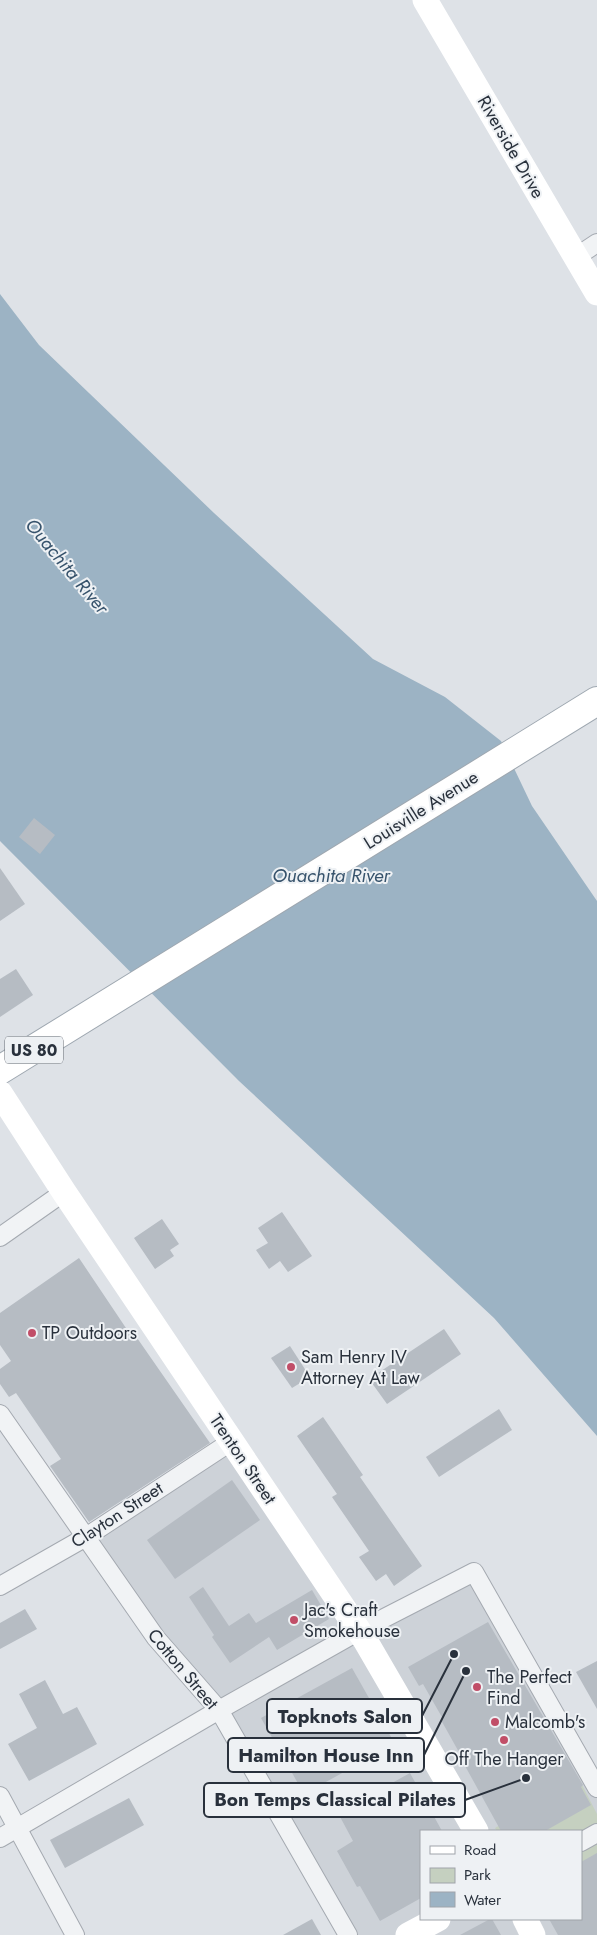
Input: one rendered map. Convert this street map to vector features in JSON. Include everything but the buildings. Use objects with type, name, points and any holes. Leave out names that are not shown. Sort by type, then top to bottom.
[{"type":"main road","name":"Louisville Avenue","points":[[0,1070],[597,701]]},
{"type":"street","name":"Riverside Drive","points":[[425,0],[597,293]]},
{"type":"street","points":[[576,257],[597,243]]},
{"type":"street","name":"Trenton Street","points":[[0,1093],[64,1192],[359,1631],[475,1830]]},
{"type":"street","points":[[0,1237],[64,1192]]},
{"type":"street","name":"Cotton Street","points":[[0,1414],[156,1638],[219,1710],[348,1935]]},
{"type":"street","name":"Clayton Street","points":[[0,1586],[86,1537],[232,1441]]},
{"type":"street","points":[[0,1838],[359,1631],[474,1572],[597,1788]]},
{"type":"street","points":[[0,1796],[75,1935]]},
{"type":"street","points":[[582,1841],[597,1833]]},
{"type":"street","points":[[408,1935],[436,1920]]},
{"type":"street","points":[[526,1920],[533,1935]]},
{"type":"shaded area","points":[[232,1441],[365,1639],[476,1579],[597,1789],[597,1935],[345,1935],[219,1710],[86,1537]]},
{"type":"green space","points":[[579,1779],[597,1814],[597,1863],[582,1871],[582,1830],[496,1830],[495,1828]]},
{"type":"water","name":"Ouachita River","points":[[0,294],[39,345],[214,513],[373,659],[445,697],[501,741],[532,806],[597,901],[597,1436],[494,1318],[239,1081],[0,841]]},
{"type":"place","name":"TP Outdoors","points":[[32,1333]]},
{"type":"place","name":"Sam Henry IV Attorney At Law","points":[[291,1367]]},
{"type":"place","name":"Jac's Craft Smokehouse","points":[[294,1620]]},
{"type":"place","name":"Topknots Salon","points":[[454,1654]]},
{"type":"place","name":"Hamilton House Inn","points":[[466,1671]]},
{"type":"place","name":"The Perfect Find","points":[[477,1687]]},
{"type":"place","name":"Malcomb's","points":[[495,1722]]},
{"type":"place","name":"Off The Hanger","points":[[504,1740]]},
{"type":"place","name":"Bon Temps Classical Pilates","points":[[526,1778]]}]
